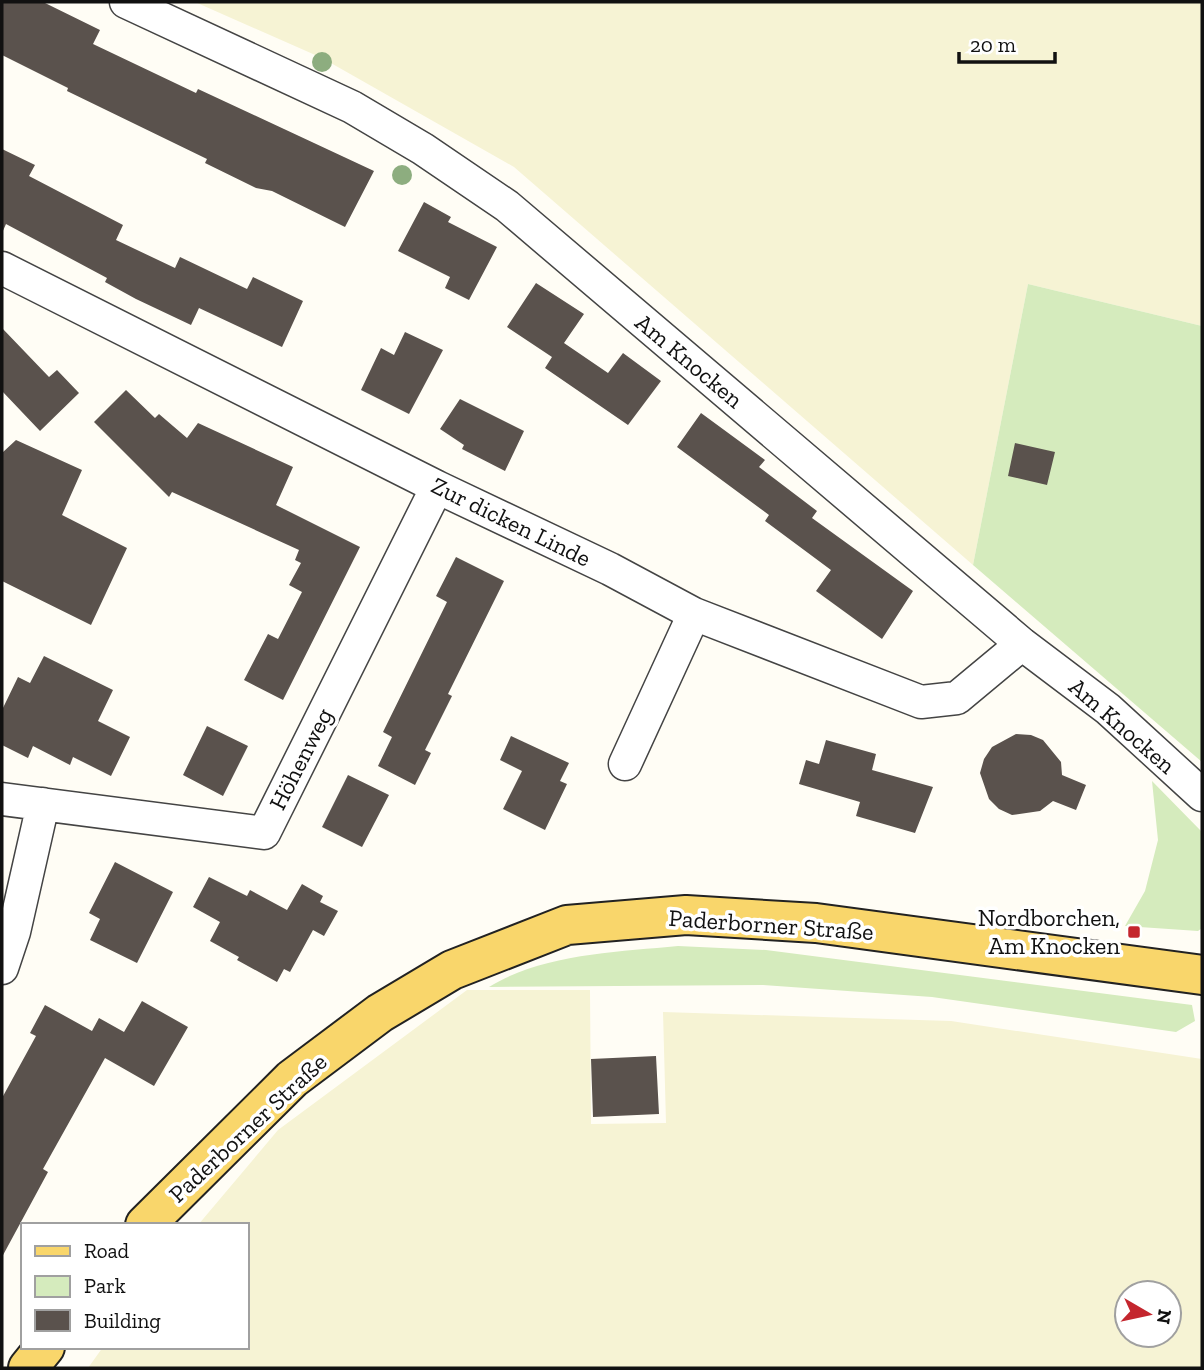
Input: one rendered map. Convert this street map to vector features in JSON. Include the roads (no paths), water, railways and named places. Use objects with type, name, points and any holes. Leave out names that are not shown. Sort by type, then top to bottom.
[{"type":"main road","name":"Paderborner Straße","points":[[147,1223],[292,1079],[380,1013],[452,970],[567,925],[686,915],[816,923],[1202,975]]},
{"type":"main road","points":[[28,1368],[42,1349]]},
{"type":"street","name":"Am Knocken","points":[[126,2],[352,107],[423,149],[507,206],[1022,644],[1108,709],[1202,795]]},
{"type":"street","name":"Zur dicken Linde","points":[[2,268],[437,487],[610,569],[694,614],[921,702],[957,698],[1022,644]]},
{"type":"street","name":"Höhenweg","points":[[2,799],[264,833],[437,487]]},
{"type":"street","points":[[625,764],[694,614]]},
{"type":"street","points":[[2,968],[14,932],[43,804]]},
{"type":"place","name":"Nordborchen, Am Knocken","points":[[1134,932]]}]
